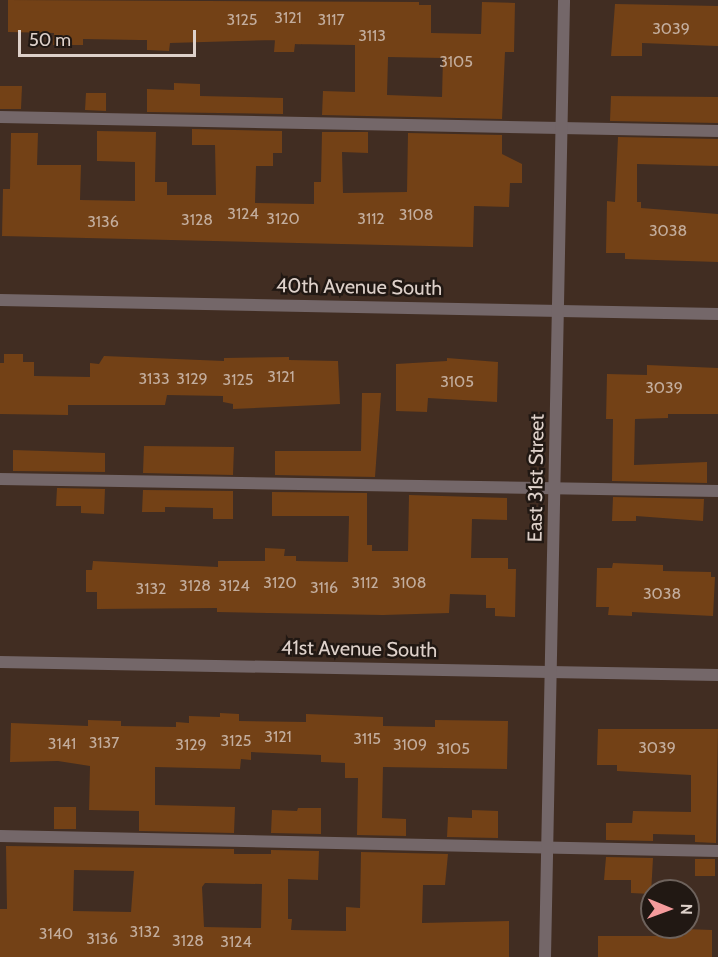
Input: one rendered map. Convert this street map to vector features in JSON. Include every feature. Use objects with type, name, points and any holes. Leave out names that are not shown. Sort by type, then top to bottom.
[{"type":"street","name":"East 31st Street","points":[[545,957],[564,0]]},
{"type":"street","points":[[0,117],[718,131]]},
{"type":"street","name":"40th Avenue South","points":[[0,300],[718,314]]},
{"type":"street","points":[[0,478],[555,490],[718,491]]},
{"type":"street","name":"41st Avenue South","points":[[0,662],[718,675]]},
{"type":"street","points":[[0,836],[718,851]]},
{"type":"building","points":[[8,0],[419,2],[419,5],[431,5],[431,33],[481,34],[482,2],[515,3],[514,52],[505,52],[502,119],[322,115],[323,91],[355,92],[355,45],[295,44],[294,52],[274,52],[275,40],[170,43],[169,51],[147,50],[147,40],[83,39],[83,45],[53,45],[54,33],[8,32]],"holes":[[[388,57],[443,58],[442,97],[387,95]]]},
{"type":"building","points":[[615,4],[718,6],[718,46],[642,43],[642,56],[611,56]]},
{"type":"building","points":[[174,83],[200,84],[200,96],[283,98],[283,114],[147,112],[147,89],[174,90]]},
{"type":"building","points":[[0,86],[22,86],[21,109],[0,109]]},
{"type":"building","points":[[86,93],[106,93],[106,111],[85,110]]},
{"type":"building","points":[[611,96],[718,97],[718,123],[610,121]]},
{"type":"building","points":[[192,129],[282,131],[282,153],[273,153],[273,166],[256,166],[255,203],[314,204],[314,182],[321,182],[322,132],[368,132],[368,153],[342,152],[343,193],[407,192],[408,133],[502,135],[502,154],[522,164],[522,183],[510,183],[509,207],[474,206],[473,247],[2,236],[3,189],[10,189],[11,133],[38,133],[37,165],[81,165],[80,200],[135,201],[135,162],[97,161],[97,131],[156,132],[155,182],[167,182],[167,195],[216,195],[215,145],[192,145]]},
{"type":"building","points":[[618,137],[718,139],[718,166],[637,164],[637,202],[641,202],[641,208],[718,214],[718,262],[625,259],[625,253],[606,253],[607,201],[615,202]]},
{"type":"building","points":[[4,354],[23,354],[23,362],[34,362],[34,376],[90,377],[90,363],[99,364],[104,356],[224,361],[224,358],[289,357],[289,360],[338,361],[340,404],[233,409],[233,404],[223,402],[223,396],[167,395],[165,405],[68,405],[68,415],[0,414],[0,363],[4,363]]},
{"type":"building","points":[[447,358],[498,362],[497,402],[428,398],[427,412],[396,411],[396,364],[447,361]]},
{"type":"building","points":[[647,365],[718,368],[718,414],[668,414],[668,418],[635,419],[634,465],[707,462],[707,483],[612,481],[613,419],[606,419],[607,374],[647,375]]},
{"type":"building","points":[[362,393],[381,393],[375,477],[275,475],[275,451],[361,451]]},
{"type":"building","points":[[144,446],[234,447],[233,475],[143,473]]},
{"type":"building","points":[[13,450],[105,453],[105,472],[13,471]]},
{"type":"building","points":[[57,488],[105,489],[104,514],[81,513],[81,506],[56,506]]},
{"type":"building","points":[[143,490],[233,491],[233,519],[213,519],[213,508],[165,507],[165,512],[142,512]]},
{"type":"building","points":[[272,492],[367,493],[367,545],[372,545],[372,551],[408,551],[409,495],[507,498],[507,520],[472,519],[471,558],[508,558],[508,569],[516,569],[515,617],[495,616],[495,608],[486,608],[486,595],[450,594],[449,613],[383,615],[217,612],[217,608],[97,609],[97,592],[86,592],[86,570],[92,570],[93,561],[218,567],[218,561],[265,561],[265,548],[285,549],[284,556],[296,556],[296,561],[348,562],[349,516],[272,516]]},
{"type":"building","points":[[613,497],[704,499],[703,521],[636,516],[636,521],[612,521]]},
{"type":"building","points":[[613,563],[663,565],[663,571],[711,572],[711,577],[715,577],[713,616],[632,612],[632,616],[608,615],[609,607],[596,607],[597,568],[612,568]]},
{"type":"building","points":[[220,713],[239,714],[239,721],[306,722],[306,714],[383,717],[383,726],[435,727],[435,720],[508,721],[507,769],[383,767],[382,818],[406,819],[406,836],[357,835],[358,778],[345,778],[345,763],[321,762],[321,755],[251,752],[251,760],[241,759],[240,769],[155,767],[155,805],[235,807],[234,833],[139,831],[139,811],[89,810],[90,766],[58,761],[10,762],[11,723],[88,726],[88,720],[121,721],[121,726],[176,727],[176,722],[189,723],[189,716],[220,717]]},
{"type":"building","points":[[598,729],[718,729],[716,843],[695,842],[695,835],[653,834],[653,841],[606,840],[606,823],[632,823],[633,811],[691,812],[691,775],[617,771],[617,765],[597,765]]},
{"type":"building","points":[[54,807],[76,807],[76,829],[54,829]]},
{"type":"building","points":[[298,808],[321,808],[321,834],[271,833],[272,810],[297,811]]},
{"type":"building","points":[[472,810],[498,811],[498,838],[447,837],[448,817],[472,818]]},
{"type":"building","points":[[6,846],[234,849],[234,854],[271,854],[271,850],[319,851],[318,880],[288,879],[288,919],[292,919],[291,930],[346,931],[346,907],[360,908],[361,852],[448,854],[445,885],[423,885],[422,923],[509,921],[509,957],[0,957],[0,909],[7,909]],"holes":[[[74,870],[134,871],[131,912],[73,911]],[[205,883],[262,884],[261,928],[204,927],[202,887]]]},
{"type":"building","points":[[606,857],[653,858],[652,879],[640,879],[640,893],[631,893],[631,880],[604,880]]},
{"type":"building","points":[[695,859],[715,859],[715,876],[695,876]]},
{"type":"building","points":[[700,930],[712,930],[712,957],[598,957],[598,936],[700,939]]}]
